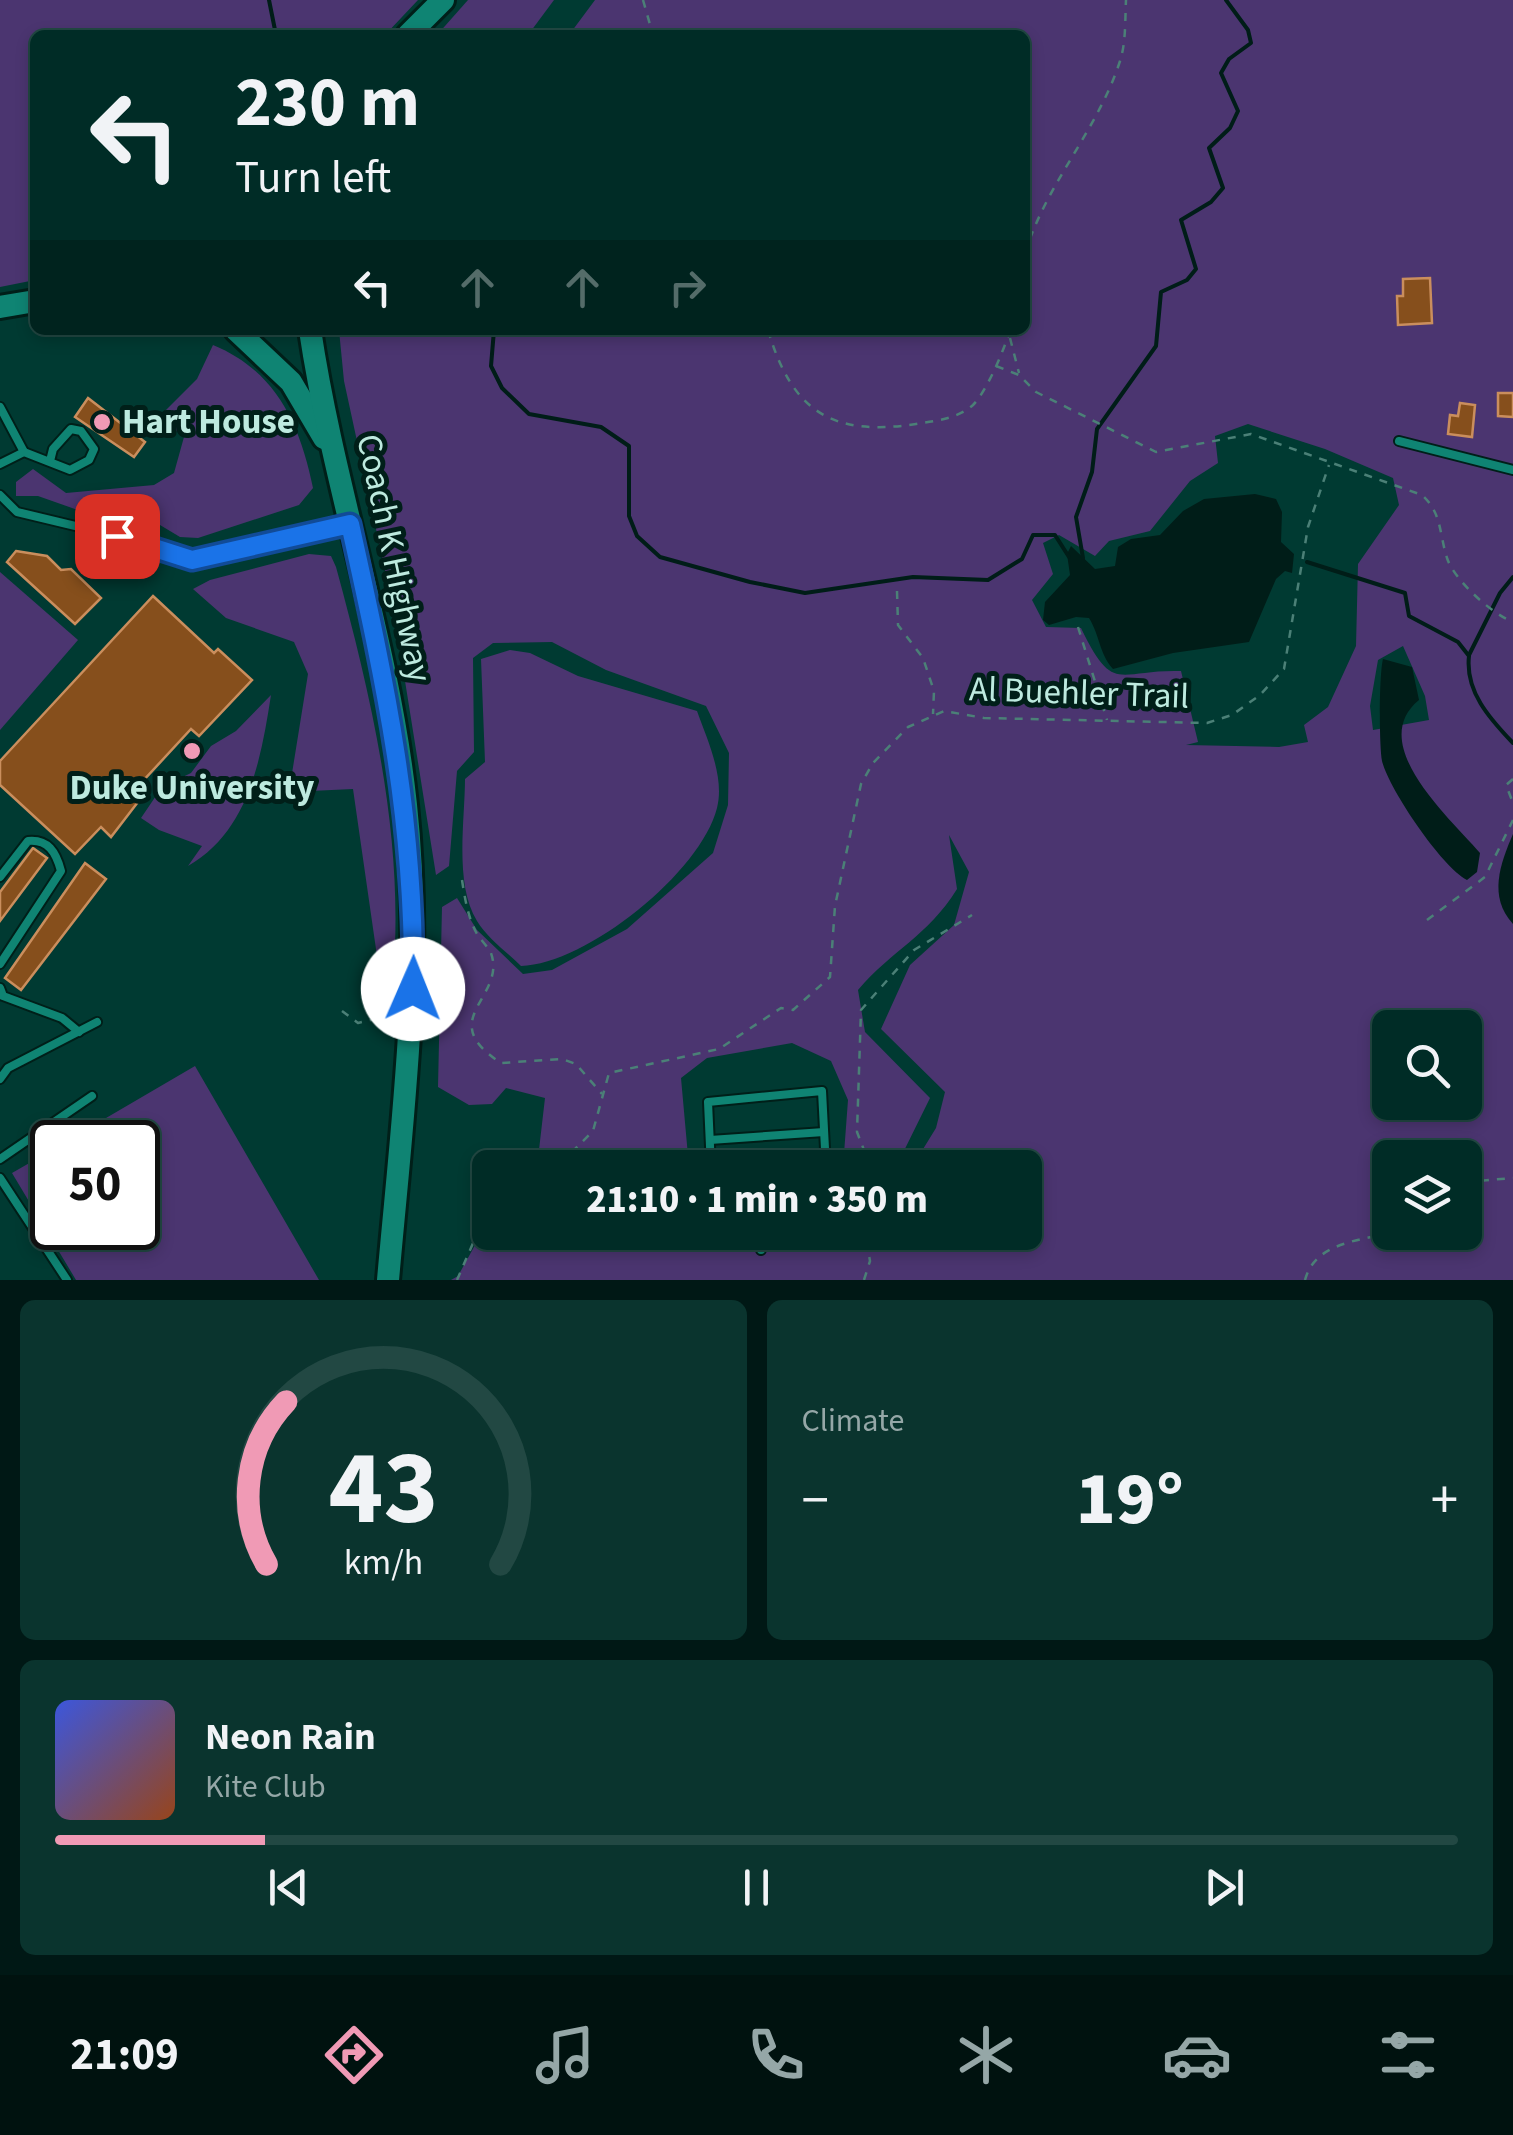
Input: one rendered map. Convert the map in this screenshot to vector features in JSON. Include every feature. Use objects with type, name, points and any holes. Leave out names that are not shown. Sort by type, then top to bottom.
[{"type":"main road","points":[[413,30],[443,0]]},
{"type":"main road","points":[[0,307],[30,302]]},
{"type":"main road","points":[[241,335],[291,382],[336,458]]},
{"type":"main road","name":"Coach K Highway","points":[[311,335],[404,786],[413,900],[412,1009],[388,1280]]},
{"type":"lane","points":[[0,407],[24,452],[70,470],[81,466],[94,449],[91,440],[71,429],[53,449],[50,462]]},
{"type":"lane","points":[[1399,442],[1513,470]]},
{"type":"lane","points":[[0,464],[24,452]]},
{"type":"lane","points":[[0,495],[16,512],[117,536],[192,560],[350,524]]},
{"type":"lane","points":[[0,876],[28,841],[39,840],[50,845],[61,871],[1,957]]},
{"type":"lane","points":[[0,988],[4,996],[62,1018],[79,1032]]},
{"type":"lane","points":[[0,1079],[8,1068],[97,1022]]},
{"type":"lane","points":[[711,1150],[708,1102],[822,1091],[825,1150]]},
{"type":"lane","points":[[0,1159],[92,1096]]},
{"type":"lane","points":[[710,1140],[824,1132]]},
{"type":"lane","points":[[0,1178],[66,1280]]},
{"type":"path","points":[[643,0],[652,30]]},
{"type":"path","points":[[1030,236],[1103,103],[1122,58],[1126,0]]},
{"type":"path","points":[[770,335],[781,373],[801,397],[832,421],[854,426],[900,426],[954,416],[973,404],[1009,335]]},
{"type":"path","points":[[1011,335],[1019,375]]},
{"type":"path","points":[[996,366],[1019,375],[1036,392],[1156,452],[1251,434],[1329,465],[1422,494],[1436,508],[1448,562],[1482,604],[1513,622]]},
{"type":"path","name":"Al Buehler Trail","points":[[574,1150],[593,1131],[609,1073],[719,1049],[781,1008],[793,1010],[820,991],[830,978],[835,906],[861,784],[897,737],[944,711],[984,718],[1207,723],[1232,715],[1260,696],[1284,669],[1304,548],[1329,465]]},
{"type":"path","points":[[897,591],[898,624],[924,658],[934,691],[933,714]]},
{"type":"path","points":[[1078,627],[1107,721]]},
{"type":"path","points":[[1513,778],[1506,785],[1513,802]]},
{"type":"path","points":[[1427,920],[1484,876],[1513,820]]},
{"type":"path","points":[[462,880],[475,930],[491,954],[492,972],[472,1011],[471,1028],[480,1046],[501,1063],[562,1059],[576,1064],[603,1095]]},
{"type":"path","points":[[864,1150],[857,1132],[860,1010],[914,950],[972,914]]},
{"type":"path","points":[[342,1011],[358,1024],[412,1009]]},
{"type":"path","points":[[1482,1181],[1513,1178]]},
{"type":"path","points":[[1304,1280],[1324,1252],[1372,1238]]},
{"type":"path","points":[[457,1280],[472,1245]]},
{"type":"path","points":[[864,1280],[870,1262],[868,1250]]},
{"type":"shaded area","points":[[0,0],[418,0],[390,30],[30,30],[30,281],[0,287]]},
{"type":"shaded area","points":[[468,0],[554,0],[532,30],[441,30]]},
{"type":"shaded area","points":[[595,0],[1513,0],[1513,1280],[451,1280],[458,1276],[472,1250],[1042,1250],[1042,1150],[922,1150],[936,1128],[945,1092],[881,1029],[910,965],[954,925],[969,872],[949,835],[957,889],[934,919],[858,990],[865,1032],[930,1098],[904,1150],[844,1150],[848,1100],[831,1061],[792,1043],[707,1058],[681,1078],[687,1150],[539,1150],[545,1098],[506,1088],[492,1104],[469,1105],[438,1087],[442,907],[457,898],[477,930],[523,974],[552,970],[627,929],[713,853],[728,805],[729,753],[706,706],[606,670],[552,642],[493,643],[473,658],[474,752],[457,771],[449,866],[436,875],[394,612],[344,381],[339,335],[1030,335],[1030,30],[573,30]],"holes":[[[1248,424],[1325,449],[1393,478],[1399,505],[1358,564],[1356,646],[1328,707],[1304,725],[1308,742],[1279,747],[1186,745],[1198,742],[1181,671],[1119,674],[1102,663],[1081,628],[1046,627],[1032,600],[1053,574],[1043,543],[1059,535],[1095,556],[1109,541],[1150,531],[1190,481],[1218,463],[1215,436]],[[1403,646],[1425,696],[1429,720],[1373,730],[1370,706],[1378,660]]]},
{"type":"shaded area","points":[[213,345],[253,369],[282,402],[301,442],[313,488],[299,505],[198,538],[180,537],[160,525],[126,527],[38,496],[16,496],[16,482],[33,469],[66,493],[154,485],[174,473],[184,437],[159,417],[197,379]]},
{"type":"shaded area","points":[[309,554],[331,556],[336,567],[383,770],[395,925],[393,977],[381,984],[353,789],[289,792],[308,674],[294,642],[226,618],[193,589],[210,580]]},
{"type":"shaded area","points":[[0,572],[78,640],[0,730]]},
{"type":"shaded area","points":[[510,650],[530,653],[578,676],[697,711],[719,784],[717,808],[707,833],[665,886],[608,932],[548,961],[521,966],[477,921],[465,889],[462,852],[465,779],[485,762],[481,659]]},
{"type":"shaded area","points":[[271,695],[249,791],[225,834],[188,866],[202,846],[159,830],[141,818],[162,787],[191,773],[211,746],[236,731]]},
{"type":"shaded area","points":[[195,1066],[319,1280],[76,1280],[58,1250],[160,1250],[160,1120],[103,1120]]},
{"type":"shaded area","points":[[30,1163],[30,1203],[12,1173]]},
{"type":"water","points":[[1255,494],[1276,499],[1282,512],[1281,542],[1294,554],[1292,573],[1285,571],[1276,579],[1249,642],[1173,653],[1113,669],[1089,618],[1076,617],[1049,625],[1043,620],[1045,602],[1070,575],[1067,554],[1071,546],[1095,569],[1115,566],[1118,547],[1131,539],[1160,535],[1183,511],[1204,499]]},
{"type":"water","points":[[1383,659],[1412,667],[1419,700],[1405,718],[1402,738],[1407,759],[1434,801],[1480,853],[1477,872],[1467,880],[1431,844],[1405,807],[1382,761]]},
{"type":"water","points":[[1513,834],[1513,924],[1501,903],[1499,880]]},
{"type":"building","points":[[1430,278],[1432,323],[1398,325],[1397,296],[1403,296],[1403,279]]},
{"type":"building","points":[[1498,393],[1513,393],[1513,417],[1498,416]]},
{"type":"building","name":"Hart House","points":[[88,398],[145,442],[134,457],[75,417]]},
{"type":"building","points":[[1460,403],[1475,405],[1472,437],[1448,434],[1450,415],[1458,416]]},
{"type":"building","points":[[16,551],[47,556],[61,570],[71,569],[101,598],[75,624],[7,562]]},
{"type":"building","points":[[153,596],[214,653],[218,649],[252,680],[199,736],[191,729],[130,795],[138,802],[111,837],[101,827],[75,854],[0,785],[0,761]]},
{"type":"building","points":[[33,848],[47,858],[0,921],[0,892]]},
{"type":"building","points":[[85,863],[106,879],[21,990],[5,978]]},
{"type":"waterway","points":[[269,0],[275,30]]},
{"type":"waterway","points":[[1083,558],[1076,517],[1092,472],[1097,429],[1156,346],[1161,292],[1187,280],[1196,269],[1181,220],[1211,202],[1223,188],[1209,148],[1230,128],[1238,111],[1221,73],[1229,59],[1251,43],[1248,30],[1226,0]]},
{"type":"waterway","points":[[494,335],[491,366],[502,388],[529,414],[601,427],[629,446],[629,516],[637,536],[660,557],[805,593],[913,577],[988,580],[1022,559],[1033,535],[1055,535],[1069,557]]},
{"type":"waterway","points":[[1307,562],[1405,593],[1409,616],[1458,642],[1469,656],[1475,692],[1487,714],[1513,743]]},
{"type":"waterway","points":[[1469,655],[1500,593],[1513,577]]},
{"type":"place","name":"Hart House","points":[[102,422]]},
{"type":"place","name":"Duke University","points":[[192,751]]},
{"type":"route","points":[[117,536],[168,556],[192,560],[350,524],[406,802],[414,926],[413,989]]}]
